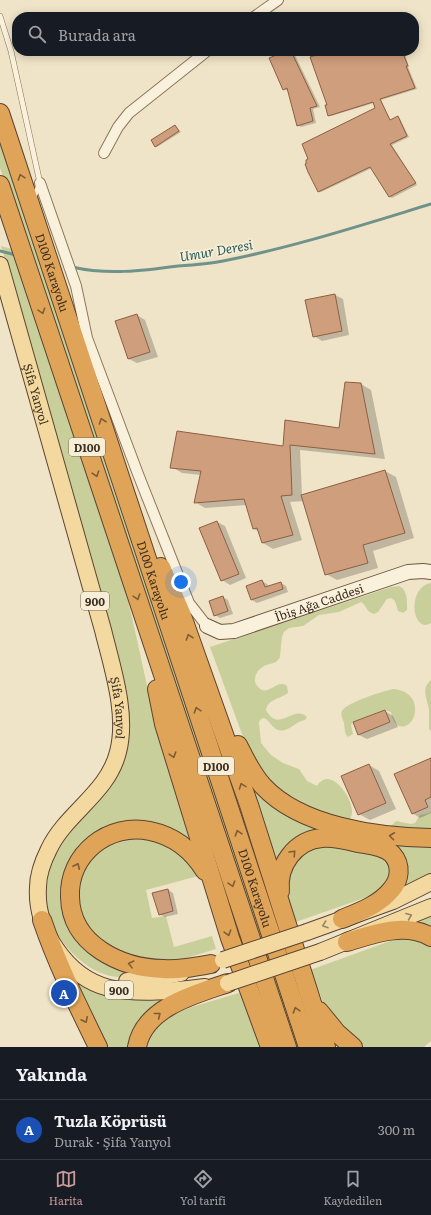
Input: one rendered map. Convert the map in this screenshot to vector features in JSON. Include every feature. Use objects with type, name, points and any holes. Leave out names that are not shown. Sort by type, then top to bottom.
[{"type":"highway","name":"D100 Karayolu","points":[[0,113],[55,283],[124,485],[308,1047]]},
{"type":"highway","name":"D100 Karayolu","points":[[0,185],[287,1047]]},
{"type":"highway","points":[[124,485],[181,613],[249,804],[326,1047]]},
{"type":"highway","points":[[145,621],[164,724],[230,938],[270,1047]]},
{"type":"highway","points":[[198,664],[245,760],[258,781],[275,798],[304,815],[344,827],[400,837],[431,838]]},
{"type":"highway","points":[[217,962],[186,968],[164,970],[142,967],[113,958],[93,945],[78,926],[71,908],[70,888],[72,878],[80,860],[98,840],[125,829],[145,830],[177,841],[194,855],[209,878],[219,903]]},
{"type":"highway","points":[[285,916],[279,886],[282,870],[288,858],[294,851],[307,842],[314,839],[329,838],[377,846],[391,853],[398,865],[399,872],[398,879],[391,891],[374,904],[342,919]]},
{"type":"highway","points":[[42,920],[50,945],[64,977],[98,1047]]},
{"type":"highway","points":[[347,942],[397,930],[417,932],[431,938]]},
{"type":"highway","points":[[305,979],[322,1016],[336,1033],[353,1047]]},
{"type":"highway","points":[[137,1047],[148,1023],[161,1012],[183,1000],[228,983]]},
{"type":"highway","points":[[255,1007],[265,1047]]},
{"type":"main road","name":"Şifa Yanyol","points":[[0,265],[15,313],[103,630],[120,710],[120,741],[112,769],[95,793],[59,832],[49,848],[42,865],[37,888],[38,904],[42,920],[52,943],[64,959],[81,975],[108,988],[132,991],[157,991],[192,988],[228,983],[320,952],[431,907]]},
{"type":"main road","points":[[42,920],[55,941],[70,956],[90,971],[106,978],[123,981],[147,980],[173,975],[217,962],[307,932],[403,896],[431,882]]},
{"type":"street","points":[[261,12],[278,0]]},
{"type":"street","points":[[104,153],[118,127],[129,113],[201,56]]},
{"type":"street","points":[[40,183],[76,286],[87,338],[138,474],[189,602],[207,626]]},
{"type":"street","name":"İbiş Ağa Caddesi","points":[[207,626],[220,632],[234,631],[408,572],[431,572]]},
{"type":"lane","points":[[0,16],[10,51],[40,183],[31,205]]},
{"type":"green space","points":[[0,143],[77,374],[111,482],[300,1047],[292,1047],[0,168]]},
{"type":"green space","points":[[1,246],[16,250],[122,580],[156,721],[200,854],[173,832],[83,847],[71,922],[150,972],[132,976],[121,977],[108,975],[95,970],[82,962],[71,952],[54,928],[48,915],[45,902],[46,879],[52,856],[71,828],[101,799],[118,774],[128,742],[128,711],[98,588]]},
{"type":"green space","points":[[431,583],[431,623],[425,625],[419,622],[416,617],[414,609],[415,601],[423,586]]},
{"type":"green space","points":[[399,586],[404,590],[406,596],[407,610],[403,613],[398,611],[395,601],[391,598],[387,599],[378,612],[374,614],[369,612],[361,602],[339,612],[319,615],[303,626],[289,628],[284,632],[280,657],[276,662],[261,668],[256,675],[256,684],[262,690],[269,689],[279,684],[287,686],[288,693],[272,701],[267,706],[266,710],[271,717],[281,719],[302,714],[307,717],[305,720],[283,730],[276,729],[264,718],[261,719],[259,722],[261,743],[271,755],[283,763],[299,769],[307,781],[317,786],[322,780],[328,779],[334,781],[340,786],[349,800],[352,807],[352,814],[348,821],[297,805],[265,779],[246,745],[210,647],[391,587]]},
{"type":"green space","points":[[431,680],[431,731],[429,729],[429,710],[425,691]]},
{"type":"green space","points":[[394,689],[405,692],[413,700],[415,708],[414,716],[411,721],[402,727],[394,720],[391,712],[385,710],[353,722],[351,725],[353,734],[348,737],[345,732],[341,714],[342,711],[351,704],[366,697]]},
{"type":"green space","points":[[238,759],[264,796],[431,845],[431,874],[397,893],[403,864],[332,833],[278,868]]},
{"type":"green space","points":[[431,811],[431,830],[392,829],[391,826],[396,821],[411,824],[415,823],[420,815]]},
{"type":"green space","points":[[113,838],[164,840],[202,875],[146,890],[152,918],[166,916],[174,947],[212,936],[216,949],[180,960],[147,961],[109,951],[77,913],[80,869]]},
{"type":"green space","points":[[329,843],[388,858],[392,876],[378,892],[370,896],[293,923],[286,894],[292,862],[298,855]]},
{"type":"green space","points":[[431,913],[431,932],[410,925],[425,915]]},
{"type":"green space","points":[[404,936],[431,944],[431,1041],[424,1047],[363,1047],[352,1040],[326,1009],[310,970]]},
{"type":"green space","points":[[71,973],[173,996],[132,1047],[107,1047]]},
{"type":"green space","points":[[242,992],[260,1047],[142,1047],[145,1038],[167,1017],[192,1007]]},
{"type":"building","points":[[274,56],[293,56],[317,106],[310,108],[313,121],[297,126],[287,88],[283,90],[269,58]]},
{"type":"building","points":[[404,56],[408,66],[406,66],[415,88],[380,99],[390,120],[398,116],[407,136],[390,144],[416,183],[389,197],[370,167],[318,192],[305,164],[306,160],[308,159],[302,144],[375,108],[373,102],[328,116],[325,105],[327,105],[310,57]]},
{"type":"building","points":[[175,125],[179,131],[155,147],[151,140]]},
{"type":"building","points":[[335,294],[342,331],[313,337],[305,300]]},
{"type":"building","points":[[137,314],[150,352],[128,359],[115,321]]},
{"type":"building","points":[[345,382],[361,383],[375,454],[290,445],[292,495],[281,496],[293,535],[262,543],[257,528],[253,529],[244,499],[194,503],[201,471],[170,468],[177,431],[283,446],[285,420],[339,428]]},
{"type":"building","points":[[385,470],[405,533],[363,545],[368,563],[325,575],[301,495]]},
{"type":"building","points":[[217,521],[239,574],[221,581],[199,528]]},
{"type":"building","points":[[262,580],[265,587],[281,582],[283,589],[251,600],[246,586]]},
{"type":"building","points":[[223,596],[228,611],[214,616],[209,601]]},
{"type":"building","points":[[385,710],[390,722],[358,735],[353,722]]},
{"type":"building","points":[[431,758],[431,797],[425,800],[428,807],[412,814],[394,774]]},
{"type":"building","points":[[369,764],[386,803],[358,815],[341,776]]},
{"type":"building","points":[[168,889],[173,911],[159,915],[152,893]]},
{"type":"waterway","name":"Umur Deresi","points":[[72,267],[111,272],[217,262],[354,228],[431,204]]},
{"type":"waterway","name":"Umur Deresi","points":[[0,251],[16,255]]},
{"type":"place","name":"Tuzla Köprüsü","points":[[64,993]]}]
